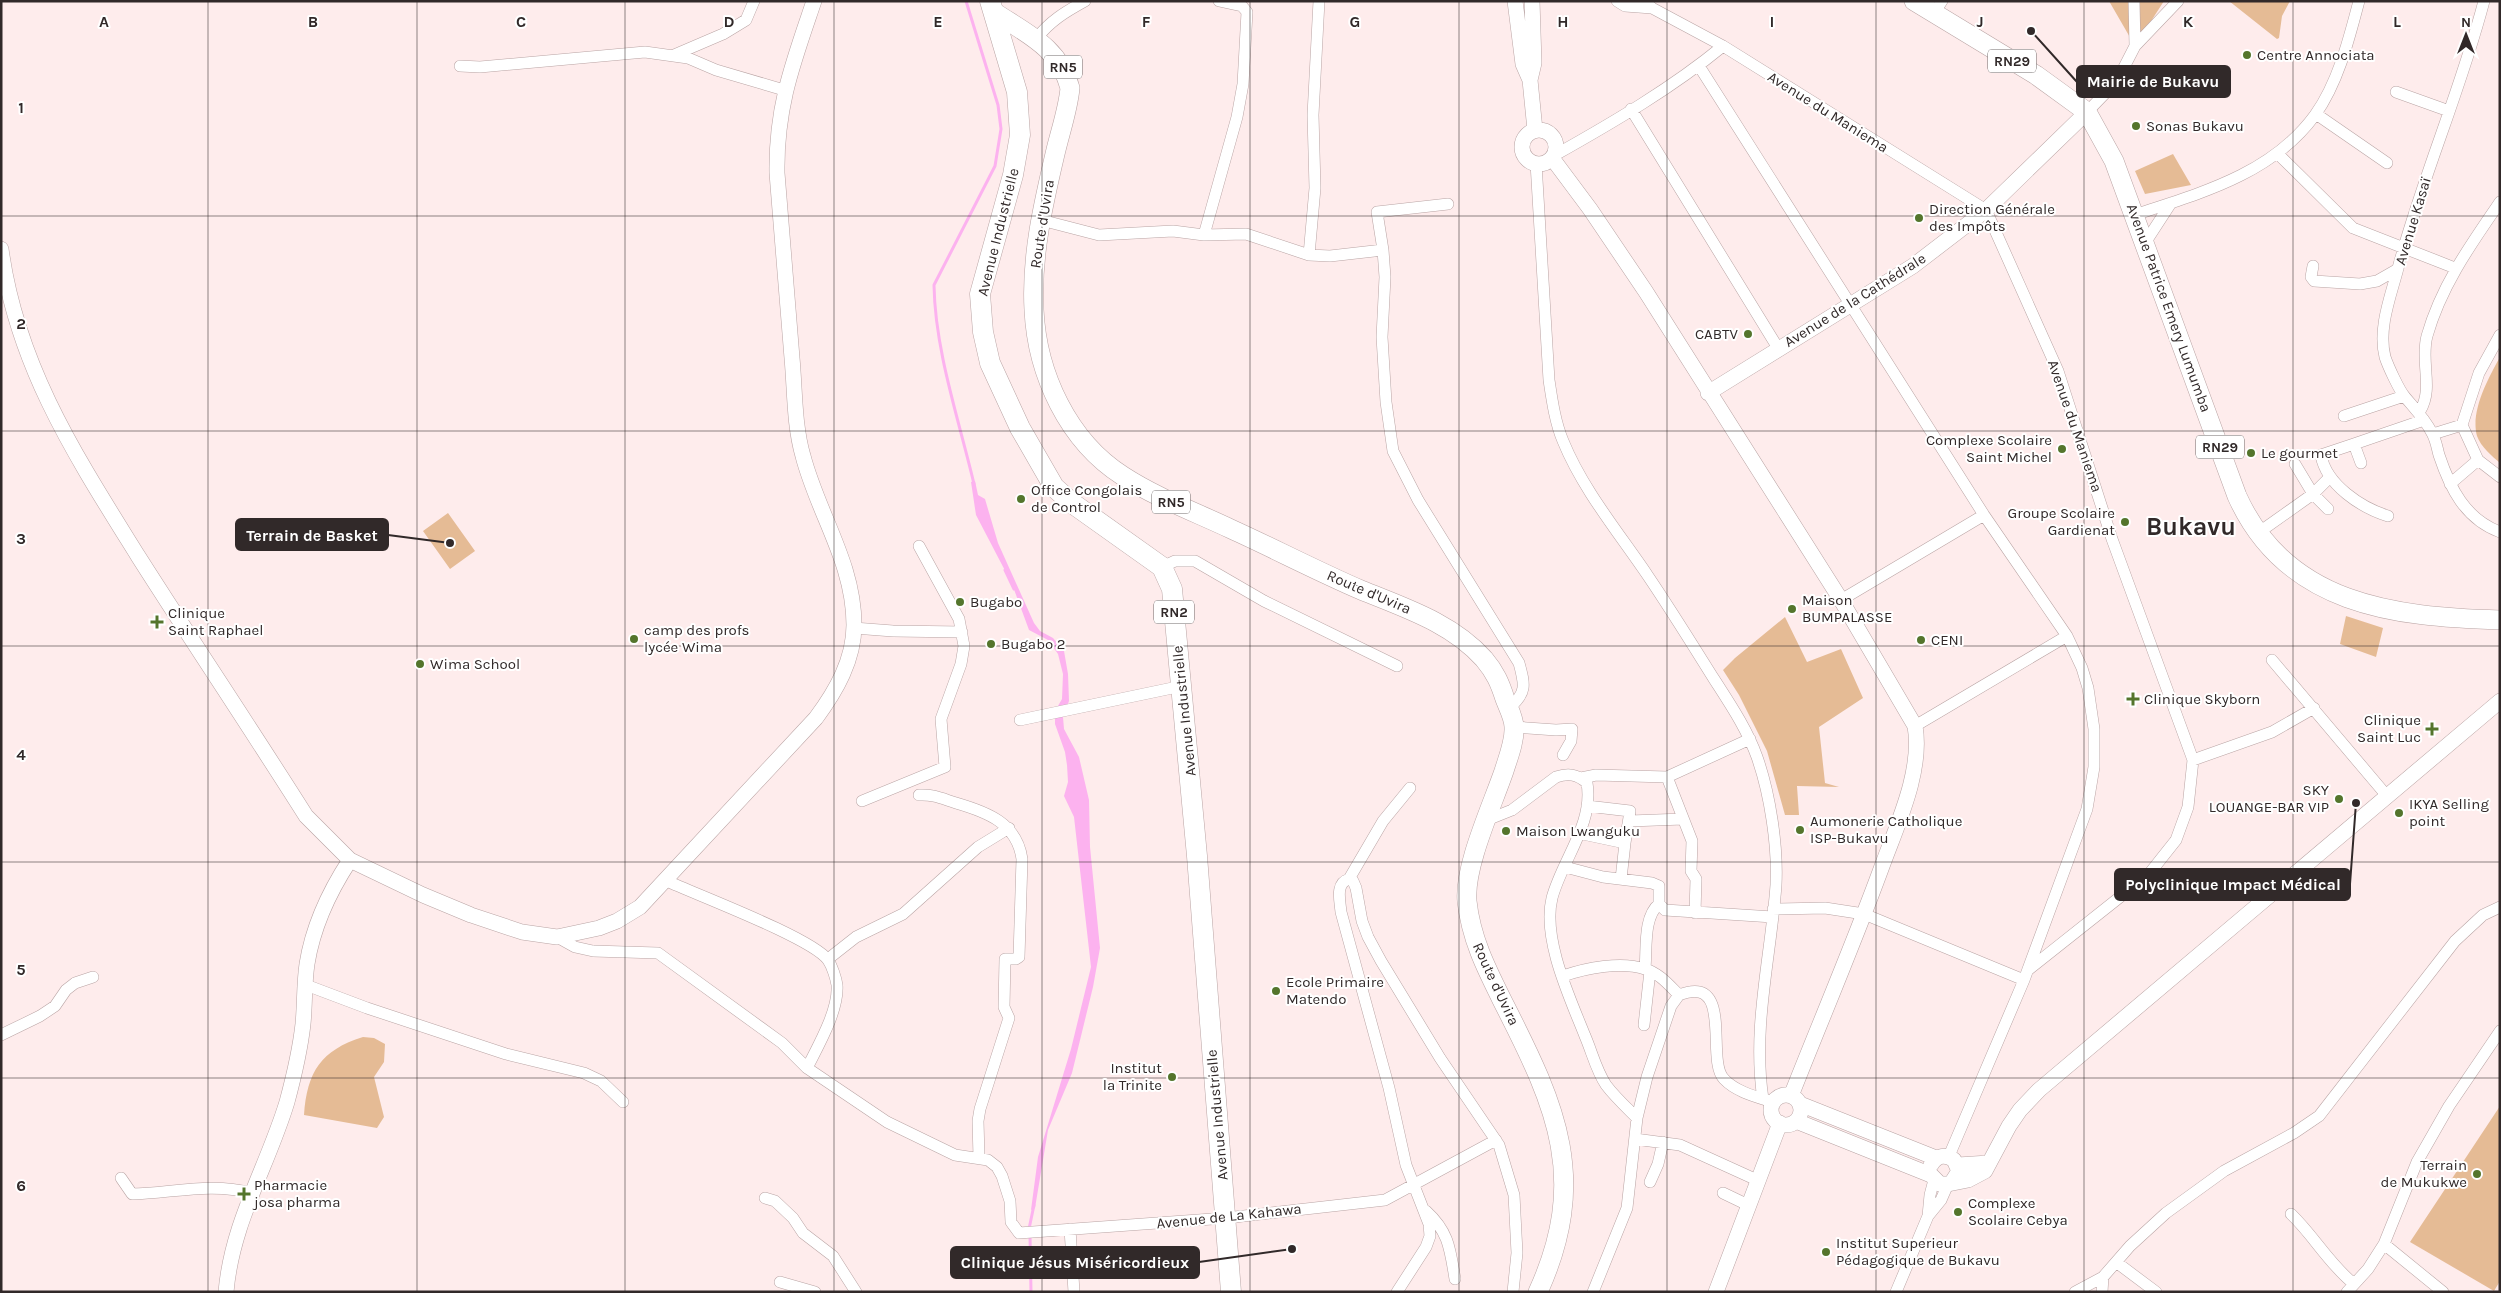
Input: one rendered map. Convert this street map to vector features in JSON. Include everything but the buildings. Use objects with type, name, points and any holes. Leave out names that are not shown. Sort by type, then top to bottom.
[{"type":"highway","name":"Avenue Industrielle","points":[[992,7],[1017,92],[1020,135],[1013,174],[980,294],[980,311],[986,350],[1020,428],[1054,487],[1072,504],[1162,567],[1172,589],[1182,686],[1231,1292]]},
{"type":"main road","name":"Avenue Patrice Emery Lumumba","points":[[1914,1],[1938,7],[2043,79],[2087,112],[2114,161],[2237,496],[2246,516],[2258,533],[2292,568],[2353,601],[2382,609],[2421,615],[2500,620]]},
{"type":"main road","name":"Route d'Uvira","points":[[992,7],[1056,56],[1063,66],[1070,88],[1040,220],[1034,258],[1034,310],[1037,335],[1051,391],[1067,419],[1091,450],[1122,476],[1176,504],[1356,588],[1417,613],[1456,633],[1472,646],[1498,677],[1514,727],[1509,758],[1467,881],[1467,897],[1473,937],[1484,966],[1546,1090],[1563,1162],[1564,1209],[1560,1235],[1552,1262],[1538,1292]]},
{"type":"street","points":[[674,55],[723,34],[746,20],[754,1]]},
{"type":"street","points":[[557,937],[599,928],[617,921],[640,907],[667,881],[816,718],[833,694],[845,669],[851,649],[854,628],[853,597],[847,570],[812,483],[799,440],[777,173],[776,141],[784,90],[814,1]]},
{"type":"street","points":[[1036,39],[1047,25],[1060,14],[1085,1]]},
{"type":"street","points":[[1204,235],[1237,117],[1243,84],[1247,12],[1242,6],[1219,1]]},
{"type":"street","points":[[1309,255],[1315,188],[1312,114],[1320,1]]},
{"type":"street","points":[[1515,1],[1522,64],[1530,80]]},
{"type":"street","points":[[1532,1],[1534,62],[1530,80],[1535,130]]},
{"type":"street","points":[[1617,1],[1625,6],[1648,5]]},
{"type":"street","name":"Avenue de la Cathédrale","points":[[2134,1],[2135,46]]},
{"type":"street","name":"Avenue de la Cathédrale","points":[[1708,393],[1913,266],[1986,210],[2117,81],[2135,46],[2178,1]]},
{"type":"street","points":[[2134,215],[2220,186],[2278,154],[2316,114],[2333,80],[2352,30],[2359,1]]},
{"type":"street","name":"Avenue Kasaï","points":[[2484,1],[2403,246],[2386,313],[2382,340],[2386,358],[2404,396],[2422,416],[2433,434],[2450,484],[2473,516],[2500,532]]},
{"type":"street","name":"Avenue du Maniema","points":[[1648,5],[1723,46],[1986,210],[2058,371],[2112,539],[2193,760],[2188,807],[2176,840],[2149,874],[2026,975]]},
{"type":"street","points":[[1536,163],[1549,380],[1562,440],[1581,477],[1654,584],[1750,739],[1766,792],[1771,821],[1776,882],[1760,1016],[1759,1063],[1772,1113],[1780,1123],[1788,1124],[1796,1121],[1801,1113],[1795,1100],[1902,809],[1916,760],[1917,740],[1915,726],[1841,600],[1611,238],[1553,157],[1556,144],[1551,134],[1540,129],[1535,130],[1525,137],[1522,148],[1527,159],[1544,164],[1553,157],[1699,66],[1723,46]]},
{"type":"street","points":[[460,66],[480,67],[570,60],[624,52],[674,55],[784,90]]},
{"type":"street","points":[[1699,66],[1852,304],[1984,515],[2067,636],[2082,668],[2088,688],[2094,729],[2094,767],[2087,808],[2026,975],[1947,1160],[1930,1169],[1941,1180]]},
{"type":"street","points":[[2396,92],[2448,111]]},
{"type":"street","points":[[1631,109],[1778,348]]},
{"type":"street","points":[[2316,114],[2387,163]]},
{"type":"street","points":[[2278,154],[2352,228],[2403,246],[2455,268]]},
{"type":"street","points":[[2388,516],[2371,511],[2329,478],[2321,456],[2422,416],[2427,392],[2424,350],[2426,338],[2455,268],[2500,202]]},
{"type":"street","points":[[2145,243],[2171,203]]},
{"type":"street","points":[[1448,204],[1377,212],[1386,277],[1382,336],[1386,402],[1393,451],[1418,500],[1519,663],[1524,684],[1521,698],[1509,708]]},
{"type":"street","points":[[1040,220],[1099,235],[1173,231],[1204,235],[1246,234],[1309,255],[1330,256],[1383,250]]},
{"type":"street","points":[[1,249],[6,284],[16,322],[35,375],[59,425],[94,486],[306,816],[350,860],[471,915],[522,932],[557,937],[576,947],[593,951],[658,953],[782,1043],[807,1068],[887,1122],[955,1155],[979,1157],[978,1121],[980,1109],[1009,1018],[1004,1007],[1005,959],[1016,959],[1019,957],[1022,859],[1020,846],[1009,828],[975,808],[930,794],[919,795]]},
{"type":"street","points":[[2313,266],[2311,277],[2314,281],[2360,284],[2377,281],[2398,269]]},
{"type":"street","points":[[2500,335],[2479,373],[2462,425],[2478,460],[2500,477]]},
{"type":"street","points":[[2344,416],[2404,396]]},
{"type":"street","points":[[2433,434],[2462,425]]},
{"type":"street","points":[[2354,444],[2361,463]]},
{"type":"street","points":[[2450,484],[2478,460]]},
{"type":"street","points":[[2295,464],[2313,494],[2328,509]]},
{"type":"street","points":[[2258,533],[2313,494],[2329,478]]},
{"type":"street","points":[[1841,600],[1984,515]]},
{"type":"street","points":[[862,801],[945,768],[941,718],[961,664],[964,646],[959,619],[919,546]]},
{"type":"street","points":[[1162,567],[1176,560],[1195,561],[1264,601],[1397,666]]},
{"type":"street","points":[[854,628],[893,631],[962,632]]},
{"type":"street","points":[[1915,726],[2067,636]]},
{"type":"street","points":[[2272,660],[2387,796]]},
{"type":"street","points":[[1020,720],[1182,686]]},
{"type":"street","points":[[1796,1121],[1941,1180],[1978,1176],[1986,1171],[2009,1126],[2038,1090],[2500,702]]},
{"type":"street","points":[[2193,760],[2272,732],[2314,708]]},
{"type":"street","points":[[1514,727],[1556,730],[1572,729],[1571,741],[1563,755]]},
{"type":"street","points":[[1487,820],[1512,810],[1556,777],[1564,774],[1582,778],[1596,775],[1667,777],[1750,739]]},
{"type":"street","points":[[1667,777],[1680,806],[1693,849],[1691,871],[1696,879],[1695,913]]},
{"type":"street","points":[[1582,778],[1587,783],[1587,806],[1552,899],[1550,915],[1556,954],[1600,1073],[1607,1085],[1637,1118]]},
{"type":"street","points":[[1397,1292],[1426,1247],[1430,1236],[1429,1224],[1413,1186],[1341,912],[1339,893],[1341,885],[1349,879],[1383,821],[1410,788]]},
{"type":"street","points":[[1587,806],[1630,811],[1621,879]]},
{"type":"street","points":[[1630,821],[1683,819]]},
{"type":"street","points":[[828,959],[856,937],[903,914],[978,847],[1009,828]]},
{"type":"street","points":[[1578,833],[1625,843]]},
{"type":"street","points":[[226,1292],[232,1247],[251,1193],[273,1143],[299,1056],[307,964],[315,931],[324,906],[350,860]]},
{"type":"street","points":[[1565,867],[1621,879],[1647,881],[1659,886],[1659,904],[1665,910],[1695,913],[1773,913],[1825,908],[1864,914],[2026,975]]},
{"type":"street","points":[[1349,879],[1354,881],[1362,920],[1368,937],[1440,1058],[1496,1140],[1514,1195],[1516,1253],[1513,1292]]},
{"type":"street","points":[[667,881],[808,944],[828,959],[837,985],[835,1002],[823,1038],[807,1068]]},
{"type":"street","points":[[1644,1025],[1649,921],[1653,909],[1659,904]]},
{"type":"street","points":[[2075,1292],[2103,1277],[2130,1246],[2166,1213],[2224,1171],[2294,1133],[2319,1116],[2455,941],[2477,920],[2500,907]]},
{"type":"street","points":[[1563,976],[1594,969],[1623,966],[1647,970],[1661,978],[1679,995]]},
{"type":"street","points":[[1,1035],[40,1016],[55,1006],[66,990],[75,983],[93,977]]},
{"type":"street","points":[[306,985],[367,1008],[506,1054],[584,1073],[601,1082],[623,1102]]},
{"type":"street","points":[[1593,1292],[1627,1208],[1637,1118],[1647,1077],[1671,1006],[1679,995],[1694,993],[1706,996],[1712,1003],[1715,1013],[1718,1064],[1723,1079],[1744,1091],[1768,1100],[1782,1096],[1795,1100],[1947,1160],[1990,1163]]},
{"type":"street","points":[[2291,1214],[2310,1232],[2319,1248],[2350,1288],[2368,1269],[2384,1244],[2417,1162],[2449,1106],[2500,1031]]},
{"type":"street","points":[[1716,1292],[1780,1123]]},
{"type":"street","points":[[1635,1139],[1680,1144],[1758,1180]]},
{"type":"street","name":"Avenue de La Kahawa","points":[[979,1157],[988,1160],[997,1167],[1010,1201],[1011,1222],[1019,1233],[1226,1218],[1386,1200],[1496,1140]]},
{"type":"street","points":[[1650,1182],[1658,1164],[1664,1142]]},
{"type":"street","points":[[1896,1292],[1928,1216],[1930,1196],[1941,1180],[1959,1171],[1947,1160]]},
{"type":"street","points":[[121,1178],[132,1194],[203,1187],[234,1188],[251,1193]]},
{"type":"street","points":[[1723,1194],[1748,1205]]},
{"type":"street","points":[[765,1198],[776,1201],[793,1218],[803,1233],[833,1256],[856,1292]]},
{"type":"street","points":[[1424,1210],[1442,1228],[1450,1247],[1455,1279]]},
{"type":"street","points":[[1070,1229],[1074,1292]]},
{"type":"street","points":[[2384,1244],[2443,1292]]},
{"type":"street","points":[[2116,1262],[2156,1292]]},
{"type":"street","points":[[2102,1292],[2103,1277]]},
{"type":"street","points":[[780,1282],[815,1292]]},
{"type":"shaded area","points":[[2109,1],[2164,1],[2135,46]]},
{"type":"shaded area","points":[[2229,1],[2290,1],[2282,16],[2279,38],[2277,39]]},
{"type":"shaded area","points":[[2173,154],[2191,185],[2145,194],[2135,171]]},
{"type":"shaded area","points":[[2500,357],[2500,463],[2481,444],[2477,436],[2476,416],[2482,395]]},
{"type":"shaded area","points":[[975,481],[978,495],[985,499],[998,543],[1034,623],[1040,631],[1053,638],[1064,651],[1068,674],[1069,701],[1063,717],[1064,729],[1079,757],[1089,800],[1090,847],[1100,948],[1093,987],[1072,1073],[1048,1130],[1035,1208],[1031,1210],[1038,1157],[1071,1049],[1091,967],[1074,817],[1064,796],[1068,782],[1067,765],[1065,752],[1055,724],[1055,711],[1062,699],[1063,674],[1058,654],[1048,640],[1029,630],[1012,584],[976,515],[971,482]]},
{"type":"shaded area","points":[[448,513],[475,551],[450,569],[423,531]]},
{"type":"shaded area","points":[[2346,616],[2383,628],[2376,657],[2340,644]]},
{"type":"shaded area","points":[[1785,617],[1807,662],[1841,649],[1863,698],[1819,727],[1825,783],[1839,787],[1797,786],[1799,815],[1785,815],[1767,751],[1739,695],[1723,670]]},
{"type":"shaded area","points":[[363,1037],[374,1038],[385,1044],[384,1062],[374,1077],[384,1117],[377,1128],[304,1115],[309,1086],[319,1065],[336,1049]]},
{"type":"shaded area","name":"Terrain de Mukukwe","points":[[2500,1106],[2500,1281],[2494,1291],[2410,1242]]},
{"type":"waterway","points":[[966,1],[998,105],[1001,129],[995,166],[934,285],[935,310],[943,360],[974,484]]},
{"type":"waterway","points":[[1005,570],[1014,589]]},
{"type":"waterway","points":[[1029,1229],[1034,1205]]},
{"type":"waterway","points":[[1030,1235],[1031,1292]]},
{"type":"place","name":"Mairie de Bukavu","points":[[2031,31]]},
{"type":"place","name":"Centre Annociata","points":[[2247,55]]},
{"type":"place","name":"Sonas Bukavu","points":[[2136,126]]},
{"type":"place","name":"Direction Générale des Impôts","points":[[1919,218]]},
{"type":"place","name":"CABTV","points":[[1748,334]]},
{"type":"place","name":"Complexe Scolaire Saint Michel","points":[[2062,449]]},
{"type":"place","name":"Le gourmet","points":[[2251,453]]},
{"type":"place","name":"Office Congolais de Control","points":[[1021,499]]},
{"type":"place","name":"Groupe Scolaire Gardienat","points":[[2125,522]]},
{"type":"place","name":"Terrain de Basket","points":[[450,543]]},
{"type":"place","name":"Bugabo","points":[[960,602]]},
{"type":"place","name":"Maison BUMPALASSE","points":[[1792,609]]},
{"type":"place","name":"Clinique Saint Raphael","points":[[157,622]]},
{"type":"place","name":"camp des profs lycée Wima","points":[[634,639]]},
{"type":"place","name":"CENI","points":[[1921,640]]},
{"type":"place","name":"Bugabo 2","points":[[991,644]]},
{"type":"place","name":"Wima School","points":[[420,664]]},
{"type":"place","name":"Clinique Skyborn","points":[[2133,699]]},
{"type":"place","name":"Clinique Saint Luc","points":[[2432,729]]},
{"type":"place","name":"SKY LOUANGE-BAR VIP","points":[[2339,799]]},
{"type":"place","name":"Polyclinique Impact Médical","points":[[2356,803]]},
{"type":"place","name":"IKYA Selling point","points":[[2399,813]]},
{"type":"place","name":"Aumonerie Catholique ISP-Bukavu","points":[[1800,830]]},
{"type":"place","name":"Maison Lwanguku","points":[[1506,831]]},
{"type":"place","name":"Ecole Primaire Matendo","points":[[1276,991]]},
{"type":"place","name":"Institut la Trinite","points":[[1172,1077]]},
{"type":"place","name":"Terrain de Mukukwe","points":[[2477,1174]]},
{"type":"place","name":"Pharmacie josa pharma","points":[[244,1194]]},
{"type":"place","name":"Complexe Scolaire Cebya","points":[[1958,1212]]},
{"type":"place","name":"Clinique Jésus Miséricordieux","points":[[1292,1249]]},
{"type":"place","name":"Institut Superieur Pédagogique de Bukavu","points":[[1826,1252]]},
{"type":"district","name":"Bukavu","points":[[2191,526]]}]
